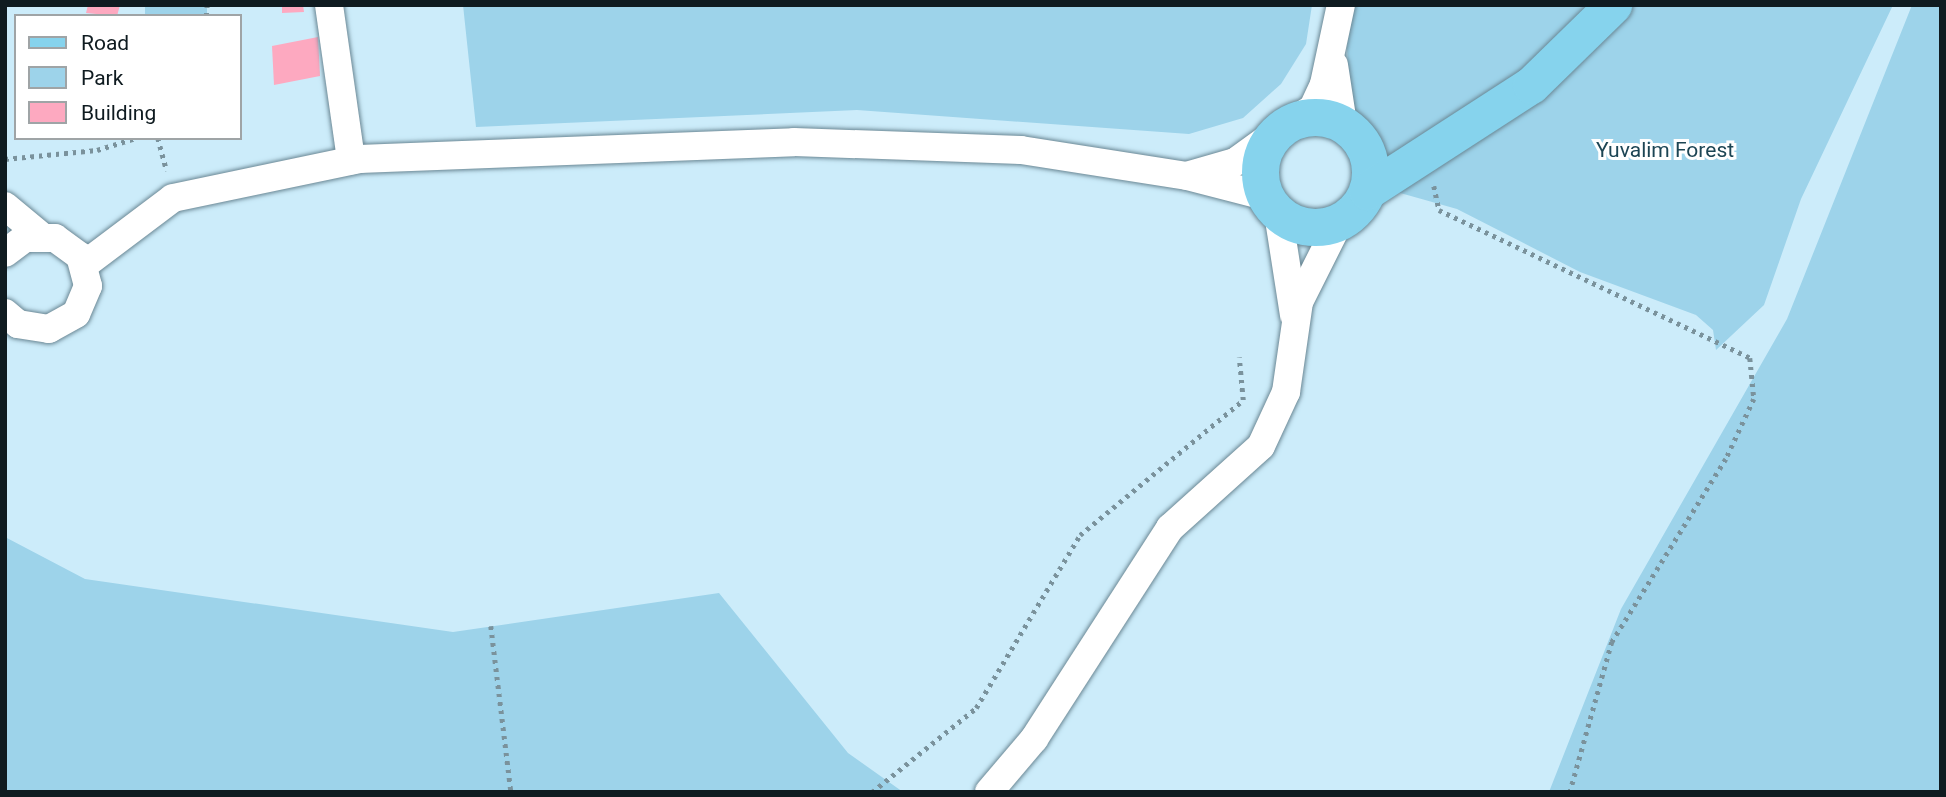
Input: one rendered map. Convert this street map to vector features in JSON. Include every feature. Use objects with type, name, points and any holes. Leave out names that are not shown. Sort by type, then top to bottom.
[{"type":"main road","points":[[1425,151],[1388,147],[1348,127],[1312,116],[1282,128],[1261,163],[1272,204],[1307,226],[1339,222],[1367,191],[1425,151],[1531,85],[1613,5]]},
{"type":"main road","points":[[1348,127],[1368,158],[1367,191]]},
{"type":"street","points":[[329,5],[351,160]]},
{"type":"street","points":[[1341,5],[1335,45],[1335,95],[1348,127]]},
{"type":"street","points":[[1187,176],[1235,162],[1312,108],[1335,45]]},
{"type":"street","points":[[84,265],[173,198],[351,160],[794,142],[1021,150],[1187,176],[1272,204],[1295,324]]},
{"type":"street","points":[[5,206],[40,235],[69,245],[84,265],[85,301],[63,324],[33,329],[5,313]]},
{"type":"street","points":[[989,792],[1034,738],[1170,528],[1261,446],[1286,392],[1295,324],[1339,222]]},
{"type":"street","points":[[5,253],[40,235]]},
{"type":"path","points":[[5,159],[97,150],[129,140]]},
{"type":"path","points":[[1425,151],[1439,210],[1750,358],[1754,399],[1726,459],[1612,642],[1570,792]]},
{"type":"path","points":[[873,792],[976,708],[1080,535],[1244,400],[1239,357]]},
{"type":"path","points":[[491,626],[512,792]]},
{"type":"green space","points":[[145,5],[207,5],[207,14],[145,14]]},
{"type":"green space","points":[[463,5],[1312,5],[1306,44],[1281,84],[1243,118],[1189,134],[857,110],[476,127]]},
{"type":"green space","name":"Yuvalim Forest","points":[[1354,5],[1893,5],[1801,199],[1764,305],[1716,350],[1713,330],[1696,315],[1580,272],[1457,209],[1379,187],[1353,162],[1347,47]]},
{"type":"green space","points":[[1912,5],[1941,5],[1941,792],[1549,792],[1621,609],[1787,319]]},
{"type":"green space","points":[[5,537],[85,579],[453,632],[719,593],[848,753],[903,792],[5,792]]},
{"type":"building","points":[[88,5],[120,5],[118,14],[86,13]]},
{"type":"building","points":[[282,5],[303,5],[304,12],[282,13]]},
{"type":"building","points":[[318,37],[320,76],[274,85],[272,46]]}]
